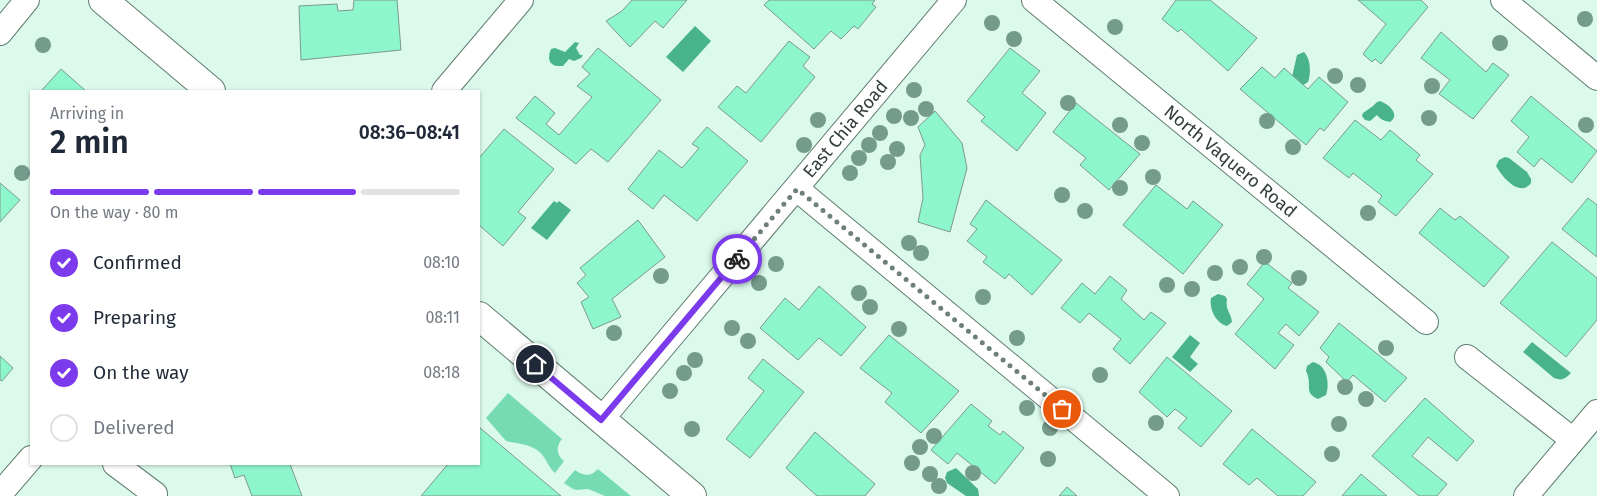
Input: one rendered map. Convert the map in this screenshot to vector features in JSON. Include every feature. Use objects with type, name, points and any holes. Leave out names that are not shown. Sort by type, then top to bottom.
[{"type":"street","points":[[0,33],[28,0]]},
{"type":"street","points":[[103,0],[210,90]]},
{"type":"street","points":[[445,90],[521,0]]},
{"type":"street","name":"East Chia Road","points":[[601,420],[954,0]]},
{"type":"street","name":"North Vaquero Road","points":[[1034,0],[1426,322]]},
{"type":"street","points":[[1503,0],[1597,78]]},
{"type":"street","points":[[797,189],[1166,496]]},
{"type":"street","points":[[480,317],[692,496]]},
{"type":"street","points":[[1467,356],[1573,440]]},
{"type":"street","points":[[1526,496],[1597,412]]},
{"type":"street","points":[[0,494],[30,459]]},
{"type":"street","points":[[116,465],[156,494]]},
{"type":"shaded area","points":[[695,26],[711,41],[683,72],[666,57]]},
{"type":"shaded area","points":[[575,42],[579,43],[576,48],[580,55],[583,55],[581,58],[574,61],[569,59],[563,66],[555,65],[549,60],[551,49],[555,48],[565,52]]},
{"type":"shaded area","points":[[1304,52],[1309,62],[1310,75],[1308,82],[1300,87],[1291,81],[1297,55]]},
{"type":"shaded area","points":[[1380,101],[1392,110],[1394,113],[1393,119],[1388,122],[1377,115],[1370,121],[1365,120],[1362,116],[1363,113]]},
{"type":"shaded area","points":[[1505,157],[1527,172],[1531,183],[1527,187],[1517,187],[1499,171],[1496,166],[1499,160]]},
{"type":"shaded area","points":[[554,201],[557,203],[559,201],[571,210],[547,240],[531,228]]},
{"type":"shaded area","points":[[1218,294],[1225,296],[1227,299],[1232,322],[1227,326],[1217,319],[1212,311],[1211,298]]},
{"type":"shaded area","points":[[1190,335],[1200,343],[1190,357],[1198,364],[1190,372],[1172,357]]},
{"type":"shaded area","points":[[1532,342],[1571,373],[1563,379],[1554,378],[1523,352]]},
{"type":"shaded area","points":[[1313,362],[1322,367],[1328,385],[1326,395],[1318,399],[1313,397],[1309,391],[1309,380],[1306,371],[1307,366]]},
{"type":"shaded area","points":[[508,393],[562,439],[558,450],[559,456],[564,461],[555,473],[540,452],[526,445],[506,441],[486,418]]},
{"type":"shaded area","points":[[956,468],[978,489],[979,496],[966,496],[947,483],[945,478],[947,472]]},
{"type":"shaded area","points":[[598,469],[631,496],[605,496],[588,489],[573,489],[564,483],[575,470],[587,475]]},
{"type":"building","points":[[354,0],[397,0],[401,50],[301,60],[299,6],[337,4],[338,11],[353,10]]},
{"type":"building","points":[[632,0],[687,0],[663,28],[655,21],[630,47],[606,21],[622,11]]},
{"type":"building","points":[[769,0],[875,0],[872,4],[876,7],[858,29],[854,26],[841,39],[831,31],[814,49],[764,5]]},
{"type":"building","points":[[1176,0],[1210,0],[1257,38],[1228,71],[1181,29],[1178,32],[1162,19]]},
{"type":"building","points":[[1358,0],[1421,0],[1428,7],[1381,64],[1375,59],[1372,62],[1363,54],[1386,24]]},
{"type":"building","points":[[1441,32],[1486,72],[1493,63],[1509,75],[1473,119],[1439,94],[1450,80],[1421,58]]},
{"type":"building","points":[[789,41],[810,57],[803,66],[815,77],[761,142],[718,107],[737,86],[746,93]]},
{"type":"building","points":[[598,48],[661,100],[608,162],[591,149],[576,164],[516,118],[535,96],[555,113],[546,124],[559,135],[592,97],[577,86],[590,74],[582,67]]},
{"type":"building","points":[[1010,48],[1040,71],[1022,93],[1046,113],[1017,151],[981,121],[985,117],[967,101]]},
{"type":"building","points":[[1262,67],[1275,78],[1284,68],[1308,89],[1319,77],[1348,102],[1324,131],[1320,128],[1306,145],[1240,89]]},
{"type":"building","points":[[61,69],[85,90],[42,90]]},
{"type":"building","points":[[1531,96],[1597,151],[1572,183],[1541,158],[1534,167],[1517,152],[1529,137],[1511,121]]},
{"type":"building","points":[[1076,103],[1140,154],[1109,190],[1080,165],[1086,158],[1053,132]]},
{"type":"building","points":[[935,111],[962,143],[967,168],[950,232],[918,222],[923,198],[920,155],[925,145],[918,127]]},
{"type":"building","points":[[1355,120],[1381,140],[1390,130],[1420,155],[1416,160],[1433,174],[1396,216],[1378,202],[1382,196],[1353,173],[1349,178],[1323,158]]},
{"type":"building","points":[[707,127],[748,161],[697,221],[664,195],[653,209],[628,189],[659,150],[682,168],[699,148],[692,144]]},
{"type":"building","points":[[504,129],[554,169],[518,212],[526,218],[503,246],[480,226],[480,157]]},
{"type":"building","points":[[0,183],[20,200],[0,222]]},
{"type":"building","points":[[1156,185],[1187,209],[1193,201],[1223,225],[1183,274],[1123,225]]},
{"type":"building","points":[[1588,198],[1597,205],[1597,257],[1562,229]]},
{"type":"building","points":[[986,200],[1062,260],[1032,295],[1009,274],[1005,279],[983,262],[987,257],[967,241],[977,229],[970,224]]},
{"type":"building","points":[[1440,208],[1455,220],[1460,216],[1509,257],[1484,287],[1419,233]]},
{"type":"building","points":[[638,220],[665,257],[612,299],[621,317],[593,329],[581,302],[589,297],[577,283],[586,275],[580,268]]},
{"type":"building","points":[[1552,242],[1597,278],[1597,320],[1566,357],[1500,303]]},
{"type":"building","points":[[1265,262],[1292,283],[1288,288],[1319,312],[1299,336],[1286,324],[1278,333],[1294,345],[1275,369],[1235,334],[1264,299],[1247,284]]},
{"type":"building","points":[[1110,276],[1127,290],[1121,299],[1144,320],[1151,312],[1166,323],[1130,364],[1113,349],[1121,339],[1089,313],[1080,323],[1061,308],[1082,283],[1095,294]]},
{"type":"building","points":[[819,286],[866,327],[841,356],[819,338],[798,360],[760,328],[785,298],[799,310]]},
{"type":"building","points":[[1339,323],[1407,378],[1385,402],[1353,375],[1347,382],[1326,362],[1329,357],[1320,348]]},
{"type":"building","points":[[889,335],[959,391],[921,433],[885,402],[892,393],[860,368]]},
{"type":"building","points":[[0,356],[13,368],[2,381],[0,380]]},
{"type":"building","points":[[1167,357],[1232,411],[1201,447],[1178,428],[1187,418],[1175,409],[1167,417],[1139,392]]},
{"type":"building","points":[[763,359],[804,392],[750,458],[726,439],[764,391],[748,378]]},
{"type":"building","points":[[1425,398],[1474,441],[1457,461],[1428,437],[1412,456],[1447,484],[1437,496],[1419,496],[1372,456]]},
{"type":"building","points":[[971,404],[992,421],[988,426],[1000,435],[1003,431],[1024,448],[995,484],[957,453],[948,464],[931,450]]},
{"type":"building","points":[[480,428],[561,496],[421,496],[447,465],[480,465]]},
{"type":"building","points":[[1252,429],[1316,482],[1303,496],[1278,496],[1257,478],[1249,485],[1223,464]]},
{"type":"building","points":[[815,432],[875,484],[865,496],[817,496],[786,468]]},
{"type":"building","points":[[230,465],[290,465],[302,496],[252,496],[244,475],[235,478]]},
{"type":"building","points":[[1361,474],[1387,496],[1342,496]]},
{"type":"building","points":[[1067,487],[1077,496],[1059,496]]},
{"type":"way so far","points":[[737,259],[797,189],[1062,409]]},
{"type":"route","points":[[535,364],[601,420],[737,259]]}]
